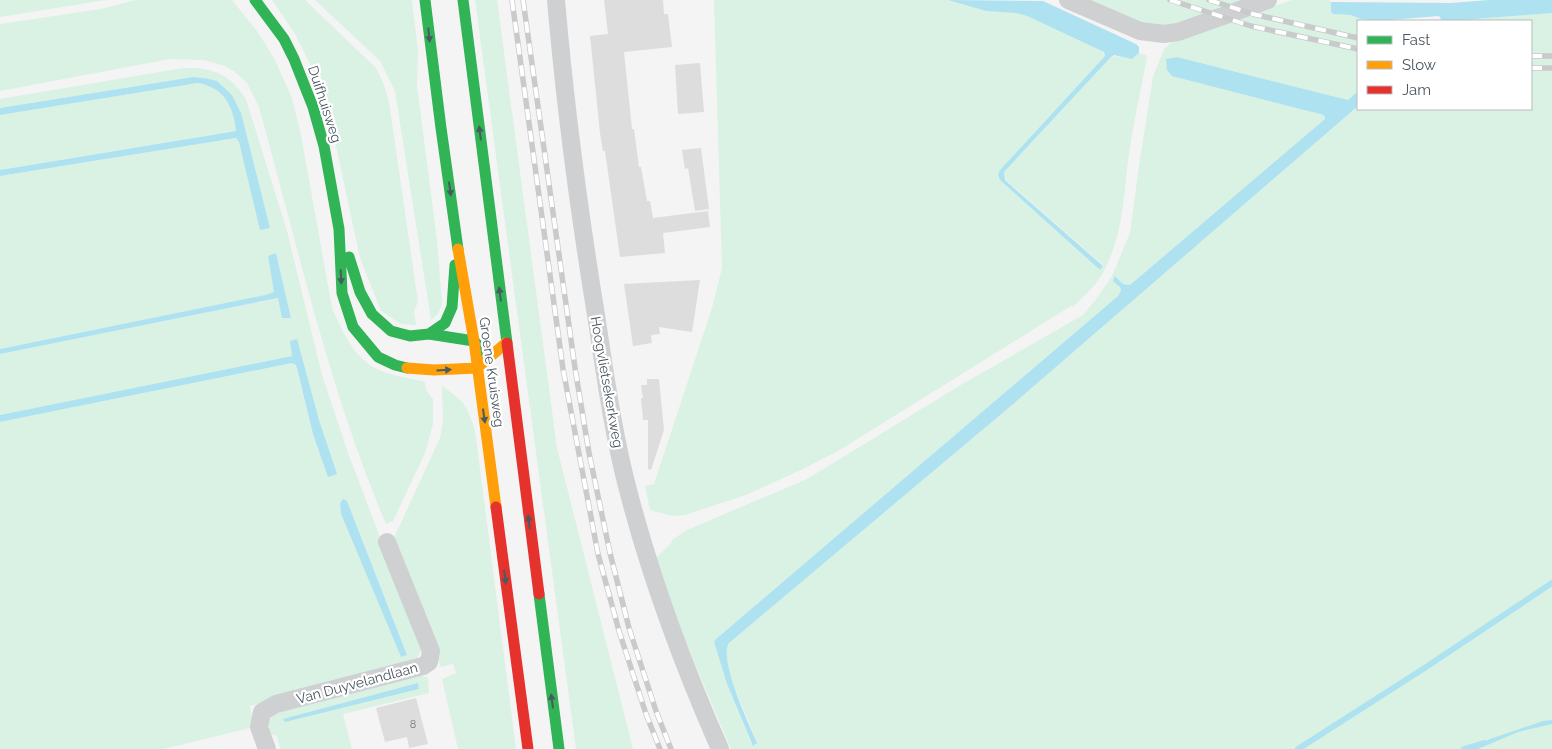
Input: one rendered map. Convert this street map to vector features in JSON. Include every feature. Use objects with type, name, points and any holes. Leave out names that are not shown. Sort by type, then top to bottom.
[{"type":"main road","name":"Duifhuisweg","points":[[255,0],[284,39],[313,107],[324,146],[339,229],[342,293],[353,327],[378,357],[395,365],[411,369],[434,370],[477,368]]},
{"type":"main road","name":"Groene Kruisweg","points":[[425,0],[456,233],[474,341],[528,749]]},
{"type":"main road","name":"Groene Kruisweg","points":[[463,0],[559,749]]},
{"type":"main road","name":"Duifhuisweg","points":[[339,229],[360,292],[372,314],[391,331],[410,336],[429,334],[474,341]]},
{"type":"main road","points":[[429,334],[445,323],[452,307],[456,233]]},
{"type":"main road","points":[[474,341],[512,380]]},
{"type":"main road","points":[[477,368],[494,363],[506,343]]},
{"type":"street","name":"Hoogvlietsekerkweg","points":[[556,0],[584,244],[612,421],[627,489],[658,592],[678,648],[720,749]]},
{"type":"street","points":[[1068,0],[1140,31],[1164,34],[1178,32],[1268,0]]},
{"type":"street","name":"Van Duyvelandlaan","points":[[266,749],[259,727],[262,712],[276,704],[423,666],[429,662],[431,651],[387,542]]},
{"type":"green space","points":[[0,0],[106,0],[0,17]]},
{"type":"green space","points":[[136,0],[232,0],[257,31],[274,58],[292,98],[301,135],[332,308],[340,326],[350,344],[362,359],[379,370],[425,382],[426,390],[433,399],[433,424],[425,453],[393,521],[386,524],[348,422],[316,318],[259,107],[247,83],[234,71],[225,66],[204,60],[170,59],[0,91],[0,24],[101,9]]},
{"type":"green space","points":[[272,0],[305,0],[376,68],[384,85],[389,102],[418,302],[414,311],[416,325],[401,324],[381,311],[360,258],[332,127],[316,76],[294,32]]},
{"type":"green space","points":[[315,0],[412,0],[418,51],[417,86],[437,240],[442,304],[438,314],[431,320],[395,91],[380,61]]},
{"type":"green space","points":[[475,0],[497,0],[557,448],[633,749],[576,749]]},
{"type":"green space","points":[[714,0],[948,0],[986,11],[1016,13],[1027,16],[1102,51],[1105,56],[1000,170],[998,177],[1100,270],[1103,265],[1005,179],[1004,172],[1111,57],[1129,58],[1139,53],[1146,55],[1147,58],[1132,134],[1119,230],[1111,256],[1099,280],[1073,307],[1071,306],[838,451],[746,495],[685,515],[672,516],[650,510],[645,486],[654,484],[712,308],[722,268]]},
{"type":"green space","points":[[1085,0],[1246,0],[1189,23],[1156,26],[1132,20]]},
{"type":"green space","points":[[1292,0],[1329,0],[1333,14],[1351,15],[1369,20],[1357,20],[1357,92],[1348,100],[1177,57],[1166,59],[1167,70],[1324,115],[1325,119],[1130,285],[1123,284],[1116,276],[1121,291],[1118,296],[716,639],[714,642],[727,684],[752,745],[756,745],[727,664],[726,652],[729,643],[1012,405],[1357,107],[1357,110],[1532,110],[1532,20],[1462,20],[1552,13],[1552,749],[731,749],[689,650],[657,568],[656,558],[672,540],[687,530],[807,479],[964,383],[1083,315],[1112,276],[1130,233],[1153,77],[1164,49],[1171,43]]},
{"type":"green space","points":[[183,68],[203,69],[220,74],[234,83],[240,90],[246,99],[287,231],[322,375],[348,453],[422,648],[417,659],[411,663],[250,706],[254,727],[164,749],[0,749],[0,422],[292,363],[295,364],[313,434],[329,476],[336,474],[319,420],[292,356],[0,415],[0,354],[279,298],[291,318],[276,253],[268,256],[275,292],[0,349],[0,176],[236,138],[239,142],[243,159],[232,95],[204,78],[193,77],[0,108],[0,99]],"holes":[[[347,501],[407,655],[401,657],[341,514],[340,503]]]},
{"type":"green space","points":[[198,83],[216,89],[226,99],[230,106],[236,131],[0,170],[0,115]]},
{"type":"green space","points":[[442,386],[464,404],[475,430],[516,749],[458,749],[442,679],[456,673],[453,664],[441,667],[393,540],[440,438],[443,421]]},
{"type":"green space","points":[[416,674],[428,678],[429,693],[343,714],[352,749],[280,749],[277,736],[269,733],[269,721],[273,714]],"holes":[[[418,684],[419,689],[284,722]]]},
{"type":"water","points":[[948,0],[1043,1],[1139,47],[1139,53],[1132,59],[1114,55],[1111,57],[1004,172],[1005,180],[1103,266],[1100,270],[1000,180],[998,175],[1000,170],[1105,56],[1104,52],[1027,16],[1016,13],[986,11]]},
{"type":"water","points":[[1489,0],[1552,0],[1552,13],[1462,20],[1440,20],[1439,16],[1369,20],[1351,15],[1333,14],[1331,12],[1331,2],[1451,3]]},
{"type":"water","points":[[1177,57],[1348,100],[1357,92],[1357,107],[1012,405],[729,643],[727,651],[731,677],[757,743],[753,746],[727,684],[714,642],[716,639],[1118,296],[1121,291],[1120,287],[1113,281],[1115,276],[1123,284],[1130,285],[1325,119],[1324,115],[1172,76],[1167,70],[1166,59]]},
{"type":"water","points":[[193,77],[217,81],[232,95],[241,113],[270,228],[260,230],[239,142],[236,138],[0,176],[0,170],[236,131],[233,114],[226,100],[215,89],[198,83],[0,115],[0,108]]},
{"type":"water","points":[[276,253],[291,318],[282,318],[278,298],[0,354],[0,349],[274,292],[268,256]]},
{"type":"water","points":[[297,339],[319,420],[337,474],[328,477],[313,434],[296,365],[292,363],[0,422],[0,415],[292,356],[290,341]]},
{"type":"water","points":[[343,499],[347,501],[407,655],[401,657],[341,514],[340,503]]},
{"type":"water","points":[[418,683],[419,689],[285,722],[283,719]]},
{"type":"water","points":[[1552,720],[1552,724],[1518,732],[1478,749],[1468,749],[1490,739],[1543,721]]},
{"type":"building","points":[[604,0],[663,0],[664,14],[668,14],[672,47],[624,52],[632,129],[634,129],[639,167],[641,167],[647,201],[650,201],[653,218],[708,211],[710,227],[663,233],[665,253],[620,257],[605,151],[603,151],[600,133],[590,36],[608,34]]},
{"type":"building","points":[[700,63],[704,112],[678,114],[675,65]]},
{"type":"building","points":[[701,148],[709,209],[695,211],[688,168],[685,169],[682,150]]},
{"type":"building","points":[[700,280],[692,332],[659,327],[660,334],[651,335],[652,343],[633,346],[624,284]]},
{"type":"building","points":[[647,379],[659,379],[664,430],[651,470],[648,469],[648,420],[643,420],[641,398],[643,398],[641,385],[647,385]]},
{"type":"building","points":[[416,698],[428,744],[409,748],[407,737],[385,742],[376,708]]},
{"type":"waterway","points":[[1298,749],[1552,583]]},
{"type":"waterway","points":[[1464,749],[1484,743]]},
{"type":"railway","points":[[512,0],[563,369],[598,554],[619,631],[646,714],[660,749]]},
{"type":"railway","points":[[523,0],[575,368],[589,453],[610,553],[629,628],[656,711],[671,749]]},
{"type":"railway","points":[[1170,0],[1251,26],[1357,49]]},
{"type":"railway","points":[[1209,0],[1253,14],[1357,38]]},
{"type":"railway","points":[[1532,56],[1552,56]]},
{"type":"railway","points":[[1532,68],[1552,68]]},
{"type":"traffic: fast","points":[[255,0],[284,39],[313,107],[324,146],[339,229],[342,293],[353,327],[378,357],[407,368]]},
{"type":"traffic: fast","points":[[425,0],[458,249]]},
{"type":"traffic: fast","points":[[463,0],[507,343]]},
{"type":"traffic: fast","points":[[349,257],[360,292],[372,314],[391,331],[410,336],[429,334],[474,341],[487,355]]},
{"type":"traffic: fast","points":[[429,334],[445,323],[452,307],[455,265]]},
{"type":"traffic: fast","points":[[539,594],[559,749]]},
{"type":"traffic: slow","points":[[458,249],[474,341],[496,507]]},
{"type":"traffic: slow","points":[[407,368],[434,370],[477,368],[506,343]]},
{"type":"traffic: jam","points":[[507,343],[539,594]]},
{"type":"traffic: jam","points":[[496,507],[528,749]]}]
